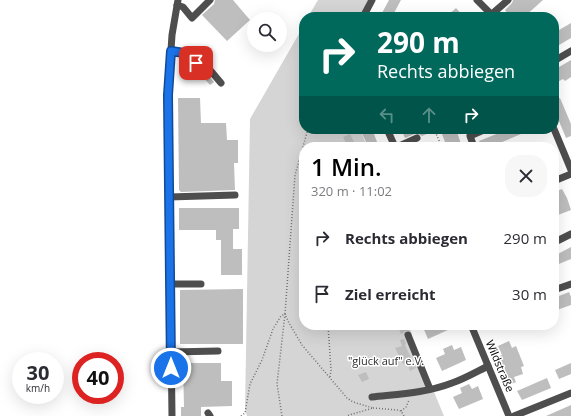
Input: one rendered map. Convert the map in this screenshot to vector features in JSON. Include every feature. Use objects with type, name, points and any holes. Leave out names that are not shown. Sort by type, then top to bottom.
[{"type":"street","points":[[177,2],[192,18],[210,0]]},
{"type":"street","points":[[366,12],[372,0]]},
{"type":"street","points":[[477,0],[489,12]]},
{"type":"street","points":[[497,12],[508,0]]},
{"type":"street","points":[[172,416],[168,95],[171,51],[177,2]]},
{"type":"street","points":[[171,51],[184,53],[196,63],[205,64],[221,82]]},
{"type":"street","points":[[559,58],[571,51]]},
{"type":"street","points":[[557,134],[568,154],[571,170]]},
{"type":"street","points":[[408,142],[417,138]]},
{"type":"street","points":[[559,179],[571,174]]},
{"type":"street","points":[[169,197],[235,195]]},
{"type":"street","points":[[559,240],[571,234]]},
{"type":"street","points":[[171,284],[201,284]]},
{"type":"street","points":[[559,288],[571,284]]},
{"type":"street","name":"Wildstraße","points":[[473,330],[509,416]]},
{"type":"street","points":[[408,335],[430,389]]},
{"type":"street","points":[[171,352],[218,351]]},
{"type":"street","points":[[372,397],[410,393],[451,384],[488,366]]},
{"type":"street","points":[[514,416],[571,393]]},
{"type":"path","points":[[282,416],[276,384],[286,314],[295,176],[299,165]]},
{"type":"path","points":[[286,314],[297,337],[347,398],[353,402],[373,408],[401,411]]},
{"type":"path","points":[[241,416],[245,413],[250,384],[262,360],[273,329],[281,316],[286,314]]},
{"type":"path","points":[[328,330],[331,370],[330,377]]},
{"type":"path","points":[[401,411],[408,404],[410,393]]},
{"type":"path","points":[[346,416],[373,408]]},
{"type":"path","points":[[401,411],[404,416]]},
{"type":"green space","points":[[318,0],[371,0],[365,12],[311,12]]},
{"type":"green space","name":"\"glück auf\" e.V.","points":[[299,34],[299,134],[362,134],[365,142],[299,142],[299,330],[410,330],[412,339],[444,416],[247,416],[245,410],[250,119]]},
{"type":"building","points":[[215,0],[233,0],[247,16],[247,23],[227,41],[202,15],[214,4]]},
{"type":"building","points":[[389,0],[401,0],[395,12],[383,12]]},
{"type":"building","points":[[513,0],[543,0],[530,12],[506,12],[505,10]]},
{"type":"building","points":[[456,8],[460,12],[452,12]]},
{"type":"building","points":[[571,23],[571,38],[559,45],[559,30]]},
{"type":"building","points":[[571,60],[571,77],[565,81],[563,79],[559,81],[559,67]]},
{"type":"building","points":[[205,72],[214,82],[210,85],[201,75]]},
{"type":"building","points":[[178,98],[200,98],[201,123],[226,123],[227,140],[238,140],[238,163],[234,163],[235,190],[181,192],[179,190]]},
{"type":"building","points":[[559,98],[571,124],[571,136],[566,138],[559,121]]},
{"type":"building","points":[[350,134],[354,142],[346,142],[343,137]]},
{"type":"building","points":[[362,134],[374,134],[377,142],[366,142]]},
{"type":"building","points":[[403,134],[415,134],[405,138]]},
{"type":"building","points":[[442,134],[458,134],[460,142],[445,142]]},
{"type":"building","points":[[496,134],[521,134],[502,142],[479,141]]},
{"type":"building","points":[[562,189],[571,210],[559,215],[559,190]]},
{"type":"building","points":[[179,208],[239,208],[239,229],[233,229],[233,249],[242,249],[242,275],[221,275],[221,240],[216,240],[216,230],[179,230]]},
{"type":"building","points":[[571,247],[571,259],[559,264],[559,253]]},
{"type":"building","points":[[243,289],[243,344],[180,344],[180,290]]},
{"type":"building","points":[[569,292],[571,297],[571,305],[559,309],[559,296]]},
{"type":"building","points":[[399,330],[410,330],[406,331],[401,334]]},
{"type":"building","points":[[424,330],[448,330],[428,339]]},
{"type":"building","points":[[404,339],[405,345],[416,368],[410,371],[407,363],[403,364],[395,348],[402,346],[400,340]]},
{"type":"building","points":[[509,341],[512,348],[516,346],[524,366],[521,367],[523,374],[514,377],[516,382],[509,385],[497,357],[502,355],[498,346]]},
{"type":"building","points":[[452,345],[454,350],[461,347],[466,360],[442,371],[436,358],[445,354],[443,349]]},
{"type":"building","points":[[183,363],[221,363],[221,381],[232,381],[232,406],[201,407],[201,416],[181,416],[181,407],[184,407]]},
{"type":"building","points":[[571,363],[571,374],[559,379],[555,370]]},
{"type":"building","points":[[366,372],[369,379],[362,382],[358,375]]},
{"type":"building","points":[[547,378],[551,388],[522,400],[517,391]]},
{"type":"building","points":[[469,384],[472,389],[478,386],[483,399],[459,409],[453,397],[462,393],[460,388]]},
{"type":"building","points":[[571,405],[571,416],[546,416]]},
{"type":"route","points":[[171,368],[168,95],[171,51],[184,53],[196,63]]}]
